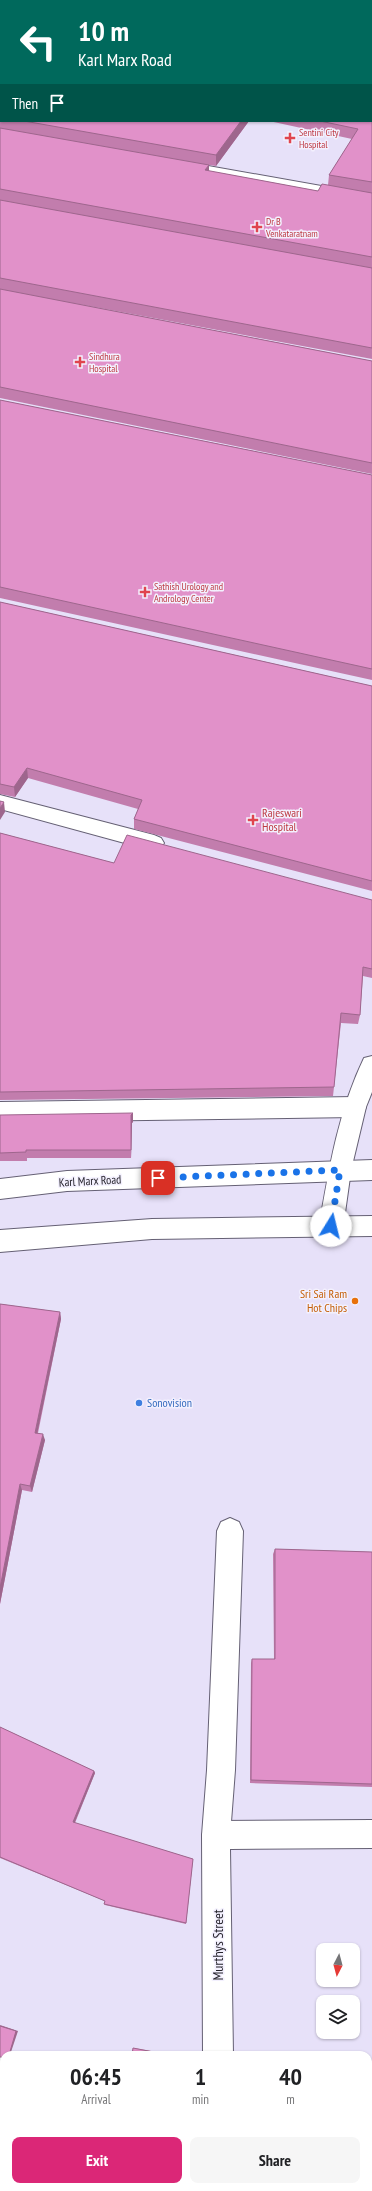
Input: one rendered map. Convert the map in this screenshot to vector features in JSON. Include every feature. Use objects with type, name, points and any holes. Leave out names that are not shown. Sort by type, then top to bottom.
[{"type":"street","points":[[170,163],[372,199]]},
{"type":"street","points":[[0,802],[175,848]]},
{"type":"street","points":[[331,1226],[340,1170],[355,1107],[372,1065]]},
{"type":"street","points":[[0,1112],[355,1107]]},
{"type":"street","name":"Karl Marx Road","points":[[0,1189],[67,1181],[372,1170]]},
{"type":"street","points":[[0,1240],[152,1229],[372,1226]]},
{"type":"street","name":"Murthys Street","points":[[218,2051],[216,1835],[221,1770],[230,1531]]},
{"type":"street","points":[[216,1835],[372,1834]]},
{"type":"building","points":[[30,122],[240,122],[216,155]]},
{"type":"building","points":[[325,122],[372,122],[372,182],[329,175],[358,129]]},
{"type":"building","points":[[0,128],[209,165],[205,170],[318,191],[322,184],[372,193],[372,257],[0,189]]},
{"type":"building","points":[[0,200],[372,268],[372,348],[0,278]]},
{"type":"building","points":[[0,289],[372,361],[372,463],[0,387]]},
{"type":"building","points":[[0,400],[372,475],[372,669],[0,587]]},
{"type":"building","points":[[0,602],[372,686],[372,881],[134,819],[142,800],[27,768],[14,787],[0,784]]},
{"type":"building","points":[[0,801],[4,802],[0,808]]},
{"type":"building","points":[[0,833],[114,863],[127,835],[372,900],[372,969],[363,967],[360,1015],[341,1013],[334,1087],[0,1092]]},
{"type":"building","points":[[133,1113],[131,1115],[131,1150],[26,1150],[26,1152],[0,1153],[0,1115]]},
{"type":"building","points":[[0,1304],[60,1312],[35,1433],[43,1434],[30,1486],[20,1484],[0,1588]]},
{"type":"building","points":[[275,1549],[372,1552],[372,1784],[251,1780],[252,1659],[275,1659]]},
{"type":"building","points":[[0,1727],[94,1771],[73,1822],[193,1859],[186,1923],[104,1904],[105,1901],[0,1857]]},
{"type":"building","points":[[0,2026],[16,2031],[10,2051],[0,2051]]},
{"type":"building","points":[[133,2048],[148,2051],[133,2051]]},
{"type":"place","name":"Sentini City Hospital","points":[[290,138]]},
{"type":"place","name":"Dr B Venkataratnam","points":[[257,227]]},
{"type":"place","name":"Sindhura Hospital","points":[[80,362]]},
{"type":"place","name":"Sathish Urology and Andrology Center","points":[[145,592]]},
{"type":"place","name":"Rajeswari Hospital","points":[[253,820]]},
{"type":"place","name":"Sri Sai Ram Hot Chips","points":[[355,1301]]},
{"type":"place","name":"Sonovision","points":[[139,1403]]},
{"type":"route","points":[[158,1178],[340,1170],[331,1226]]}]
